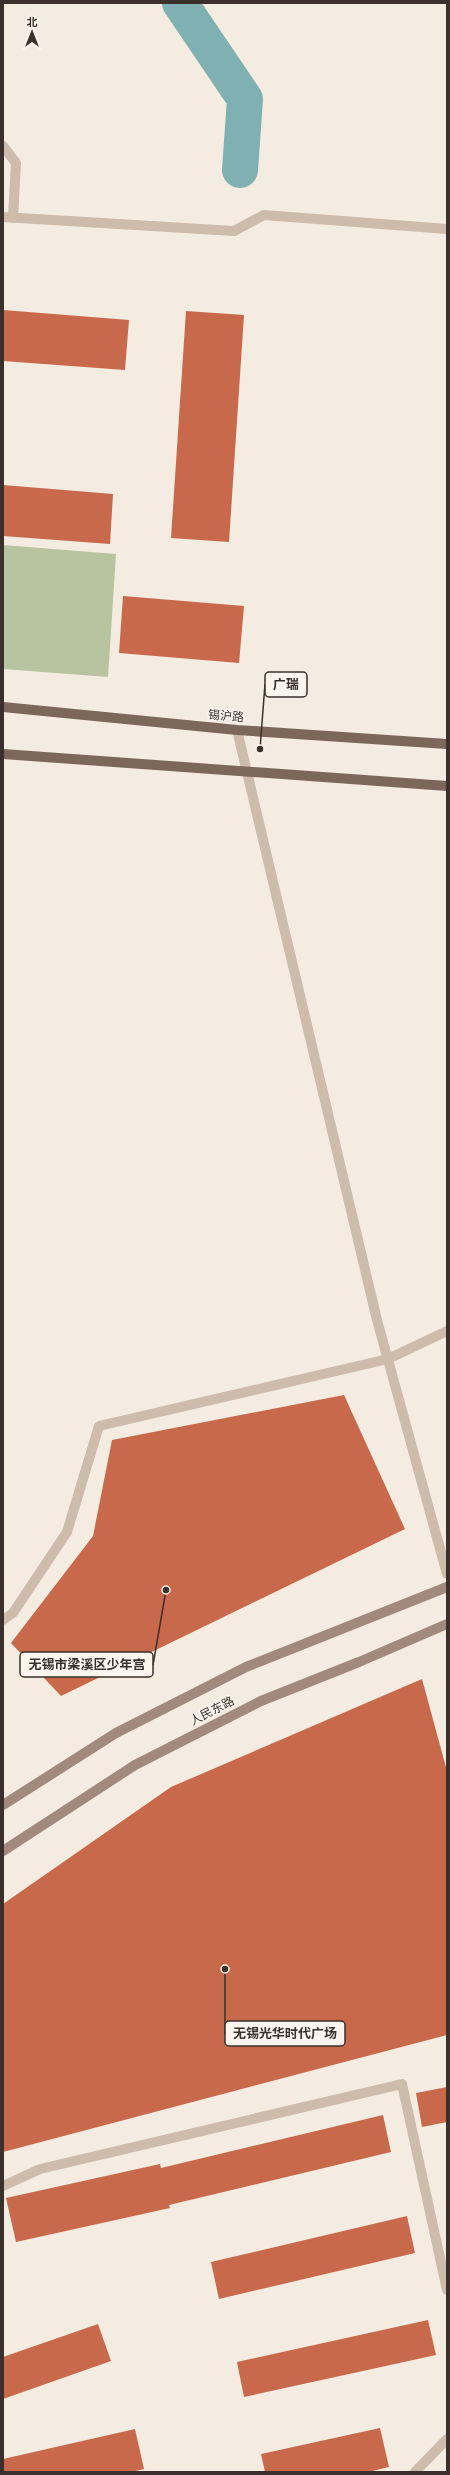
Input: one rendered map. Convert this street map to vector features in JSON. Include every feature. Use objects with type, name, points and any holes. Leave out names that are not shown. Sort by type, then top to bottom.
[{"type":"main road","name":"锡沪路","points":[[3,707],[237,730],[447,744]]},
{"type":"main road","points":[[3,754],[447,786]]},
{"type":"main road","name":"人民东路","points":[[4,1801],[116,1733],[246,1667],[447,1587]]},
{"type":"main road","name":"人民东路","points":[[3,1851],[135,1765],[261,1701],[359,1662],[447,1624]]},
{"type":"street","points":[[3,146],[16,163],[8,217],[234,231],[264,215],[447,229]]},
{"type":"street","points":[[237,730],[388,1359],[447,1574]]},
{"type":"street","points":[[3,1620],[13,1613],[67,1532],[99,1426],[388,1359],[447,1331]]},
{"type":"street","points":[[3,2186],[40,2169],[402,2084],[447,2290]]},
{"type":"street","points":[[415,2472],[447,2440]]},
{"type":"green space","points":[[3,545],[116,554],[108,677],[3,669]]},
{"type":"building","points":[[3,310],[129,320],[125,370],[3,361]]},
{"type":"building","points":[[186,311],[244,315],[229,542],[171,538]]},
{"type":"building","points":[[3,485],[113,494],[110,544],[3,536]]},
{"type":"building","points":[[123,596],[244,606],[239,663],[119,653]]},
{"type":"building","points":[[344,1395],[405,1529],[61,1696],[11,1643],[93,1536],[112,1440]]},
{"type":"building","points":[[422,1679],[447,1771],[447,2035],[3,2152],[3,1904],[171,1787]]},
{"type":"building","points":[[447,2087],[447,2122],[422,2127],[416,2093]]},
{"type":"building","points":[[383,2115],[391,2152],[169,2205],[170,2208],[16,2242],[6,2198],[160,2164],[161,2168]]},
{"type":"building","points":[[407,2216],[415,2253],[219,2299],[211,2262]]},
{"type":"building","points":[[428,2320],[436,2355],[244,2397],[237,2362]]},
{"type":"building","points":[[98,2324],[111,2361],[3,2399],[3,2357]]},
{"type":"building","points":[[380,2428],[389,2467],[368,2472],[265,2472],[261,2454]]},
{"type":"building","points":[[135,2429],[144,2469],[131,2472],[3,2472],[3,2459]]},
{"type":"waterway","points":[[180,3],[245,99],[240,170]]},
{"type":"place","name":"广瑞","points":[[260,749]]},
{"type":"place","name":"无锡市梁溪区少年宫","points":[[166,1590]]},
{"type":"place","name":"无锡光华时代广场","points":[[225,1969]]}]
